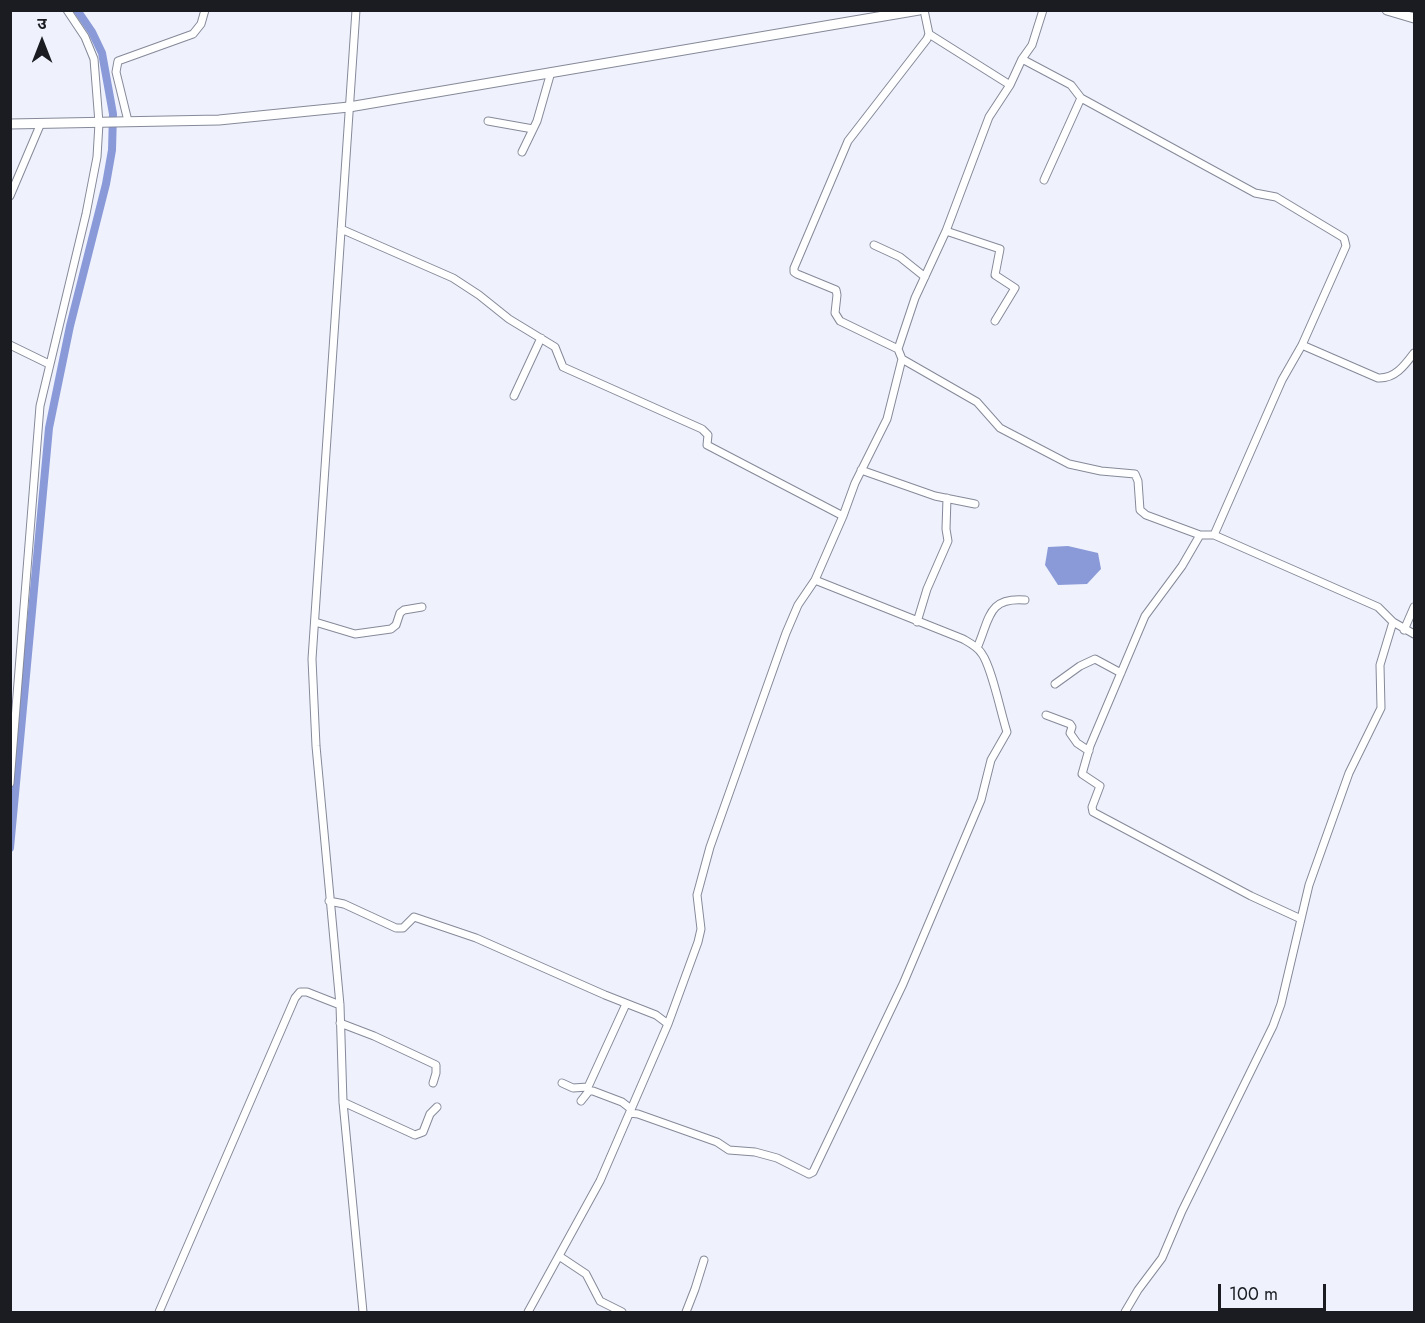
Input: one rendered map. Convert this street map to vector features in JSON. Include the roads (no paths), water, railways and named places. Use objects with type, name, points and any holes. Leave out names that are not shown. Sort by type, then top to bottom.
[{"type":"street","points":[[10,783],[40,406],[86,214],[104,123],[94,59],[85,37],[67,10]]},
{"type":"street","points":[[124,122],[116,72],[118,61],[193,34],[205,10]]},
{"type":"street","points":[[356,10],[312,659],[316,746],[340,1005],[343,1102],[363,1312]]},
{"type":"street","points":[[10,124],[234,119],[349,107],[919,10]]},
{"type":"street","points":[[924,10],[929,34],[1010,85]]},
{"type":"street","points":[[528,1312],[600,1181],[668,1024],[698,942],[701,929],[697,895],[715,830],[786,633],[798,605],[815,580],[861,470],[887,419],[902,359],[898,349],[915,298],[946,231],[989,117],[1032,45],[1043,10]]},
{"type":"street","points":[[1387,10],[1414,18]]},
{"type":"street","points":[[898,349],[840,321],[835,313],[836,290],[797,274],[794,268],[848,141],[929,34]]},
{"type":"street","points":[[1022,59],[1071,85],[1081,98],[1246,188],[1276,197],[1344,238],[1346,246],[1302,345],[1282,380],[1214,535]]},
{"type":"street","points":[[522,152],[533,129],[551,72]]},
{"type":"street","points":[[1044,180],[1081,98]]},
{"type":"street","points":[[488,121],[533,129]]},
{"type":"street","points":[[10,196],[41,123]]},
{"type":"street","points":[[341,229],[453,278],[509,319],[555,347],[563,367],[702,429],[708,435],[707,445],[843,516]]},
{"type":"street","points":[[946,231],[1000,249],[995,275],[1016,288],[995,321]]},
{"type":"street","points":[[874,245],[900,257],[925,277]]},
{"type":"street","points":[[514,396],[541,338]]},
{"type":"street","points":[[10,345],[50,364]]},
{"type":"street","points":[[1302,345],[1378,378],[1389,377],[1396,373],[1414,353]]},
{"type":"street","points":[[902,359],[977,402],[1000,428],[1069,464],[1101,471],[1136,474],[1142,513],[1200,535],[1214,535],[1378,607],[1393,622],[1414,634]]},
{"type":"street","points":[[861,470],[935,496],[975,504]]},
{"type":"street","points":[[917,622],[927,589],[947,545],[947,498]]},
{"type":"street","points":[[1200,535],[1182,566],[1145,616],[1089,751],[1082,774],[1100,786],[1092,807],[1093,812],[1251,896],[1301,919]]},
{"type":"street","points":[[581,1101],[589,1091],[593,1092],[622,1102],[630,1111],[717,1142],[729,1150],[755,1152],[777,1158],[809,1174],[813,1172],[903,984],[981,800],[991,760],[1007,732],[987,663],[982,652],[977,648],[963,639],[815,580]]},
{"type":"street","points":[[977,648],[995,607],[1008,598],[1025,600]]},
{"type":"street","points":[[315,622],[355,634],[391,629],[396,625],[400,613],[404,610],[422,607]]},
{"type":"street","points":[[1404,630],[1414,608]]},
{"type":"street","points":[[1125,1312],[1162,1258],[1182,1211],[1273,1026],[1281,1004],[1309,885],[1349,773],[1381,708],[1380,664],[1393,622]]},
{"type":"street","points":[[1055,684],[1080,666],[1095,659],[1121,674]]},
{"type":"street","points":[[1046,715],[1070,724],[1072,727],[1070,733],[1077,743],[1089,751]]},
{"type":"street","points":[[329,901],[344,904],[399,929],[405,927],[412,917],[416,917],[476,938],[656,1015],[668,1024]]},
{"type":"street","points":[[159,1312],[295,998],[300,992],[307,992],[340,1005]]},
{"type":"street","points":[[562,1083],[573,1088],[588,1087],[626,1004]]},
{"type":"street","points":[[340,1023],[436,1065],[433,1083]]},
{"type":"street","points":[[343,1102],[415,1135],[423,1132],[430,1114],[437,1107]]},
{"type":"street","points":[[559,1256],[586,1274],[600,1301],[622,1312]]},
{"type":"street","points":[[686,1312],[704,1260]]},
{"type":"water","points":[[1068,546],[1098,553],[1101,569],[1087,584],[1058,585],[1045,565],[1048,547]]},
{"type":"waterway","points":[[10,848],[49,428],[70,326],[106,184],[112,150],[113,114],[102,53],[92,32],[77,10]]}]
